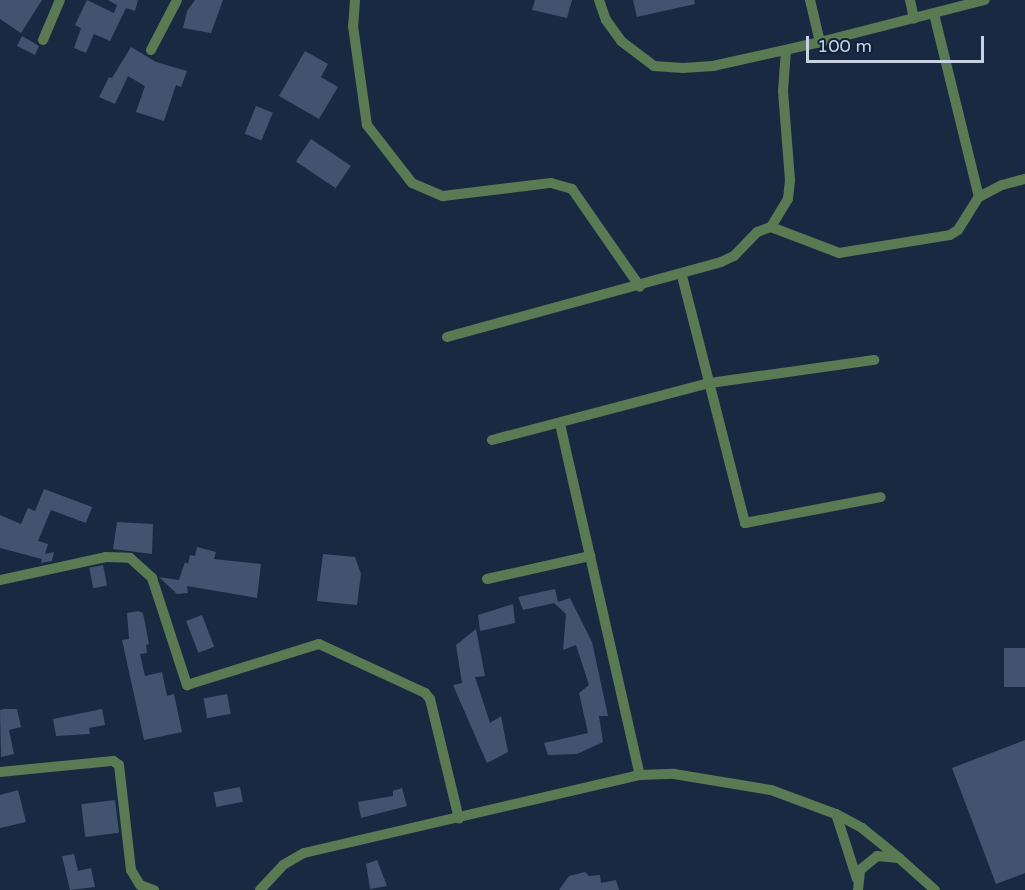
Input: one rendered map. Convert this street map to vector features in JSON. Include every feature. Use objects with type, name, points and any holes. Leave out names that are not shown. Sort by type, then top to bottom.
[{"type":"street","points":[[43,40],[60,0]]},
{"type":"street","points":[[151,50],[177,0]]},
{"type":"street","points":[[356,0],[353,26],[367,125],[412,183],[443,196],[551,183],[572,189],[640,286]]},
{"type":"street","points":[[599,0],[606,20],[621,41],[654,66],[713,66],[914,20],[934,14],[947,6],[985,0]]},
{"type":"street","points":[[810,0],[820,42]]},
{"type":"street","points":[[910,0],[914,20]]},
{"type":"street","points":[[934,14],[979,197]]},
{"type":"street","points":[[447,337],[682,276],[734,256],[757,232],[771,227],[788,200],[790,180],[783,91],[786,50]]},
{"type":"street","points":[[771,227],[839,253],[950,235],[958,230],[979,197],[1002,184],[1025,179]]},
{"type":"street","points":[[682,276],[745,523],[750,525],[881,497]]},
{"type":"street","points":[[492,440],[710,383],[874,360]]},
{"type":"street","points":[[560,424],[640,775]]},
{"type":"street","points":[[486,579],[590,556]]},
{"type":"street","points":[[0,580],[106,557],[130,558],[152,578],[187,685],[319,644],[425,693],[430,699],[459,819]]},
{"type":"street","points":[[0,772],[113,761],[119,765],[131,870],[140,885],[154,890]]},
{"type":"street","points":[[260,889],[283,866],[304,853],[459,819],[640,775],[674,774],[771,790],[836,814],[862,828],[935,890]]},
{"type":"street","points":[[836,814],[858,885]]},
{"type":"street","points":[[858,885],[865,863],[877,856],[899,858]]},
{"type":"building","points":[[0,0],[42,0],[21,33],[0,19]]},
{"type":"building","points":[[87,0],[114,13],[117,5],[108,0],[138,0],[135,11],[126,8],[110,41],[94,34],[86,53],[74,48],[81,28],[75,25]]},
{"type":"building","points":[[195,0],[223,0],[211,33],[183,28],[187,11]]},
{"type":"building","points":[[535,0],[572,0],[567,18],[532,10]]},
{"type":"building","points":[[633,0],[694,0],[695,4],[637,17]]},
{"type":"building","points":[[22,36],[39,46],[35,55],[17,46]]},
{"type":"building","points":[[131,47],[156,62],[187,71],[181,87],[176,85],[164,121],[136,112],[145,86],[128,76],[115,104],[99,97],[109,77],[112,78]]},
{"type":"building","points":[[305,51],[328,64],[321,77],[338,87],[319,119],[279,96]]},
{"type":"building","points":[[256,106],[273,113],[261,141],[245,134]]},
{"type":"building","points":[[311,139],[351,166],[336,188],[296,161]]},
{"type":"building","points":[[44,489],[92,507],[86,523],[51,510],[38,541],[48,544],[45,554],[54,552],[52,561],[41,563],[42,559],[0,548],[0,515],[21,524],[28,508],[35,511]]},
{"type":"building","points":[[117,522],[153,524],[152,554],[113,549]]},
{"type":"building","points":[[197,547],[216,552],[214,559],[261,564],[257,598],[187,586],[188,593],[177,594],[159,577],[179,580],[185,562],[188,564],[190,555],[195,556]]},
{"type":"building","points":[[323,554],[355,557],[361,574],[357,605],[317,601]]},
{"type":"building","points":[[103,565],[107,586],[93,588],[89,568]]},
{"type":"building","points":[[555,589],[558,602],[570,598],[592,642],[608,716],[599,716],[603,742],[577,754],[548,755],[544,743],[588,733],[579,693],[589,685],[576,645],[563,650],[566,614],[554,603],[523,610],[518,597]]},
{"type":"building","points":[[513,604],[515,623],[480,631],[478,615]]},
{"type":"building","points":[[138,611],[143,613],[149,644],[146,645],[147,653],[140,654],[145,676],[162,672],[167,696],[174,694],[182,732],[144,740],[122,640],[129,639],[127,613]]},
{"type":"building","points":[[202,615],[214,647],[198,653],[186,621]]},
{"type":"building","points":[[476,629],[485,676],[475,677],[490,723],[501,716],[508,752],[487,763],[453,685],[462,683],[456,645]]},
{"type":"building","points":[[1004,648],[1025,648],[1025,687],[1004,687]]},
{"type":"building","points":[[227,694],[231,714],[207,718],[203,699]]},
{"type":"building","points":[[17,709],[21,727],[9,730],[14,754],[1,757],[0,710]]},
{"type":"building","points":[[102,709],[105,725],[89,728],[90,734],[56,736],[53,719]]},
{"type":"building","points":[[1025,740],[1025,873],[996,884],[952,768]]},
{"type":"building","points":[[240,787],[243,802],[216,807],[213,792]]},
{"type":"building","points":[[402,788],[407,806],[361,818],[358,802],[393,796],[393,791]]},
{"type":"building","points":[[18,790],[26,822],[0,828],[0,795]]},
{"type":"building","points":[[115,800],[119,833],[85,837],[81,804]]},
{"type":"building","points":[[74,854],[78,871],[91,868],[95,887],[70,890],[62,856]]},
{"type":"building","points":[[377,860],[387,886],[370,889],[366,864]]},
{"type":"building","points":[[585,872],[589,876],[600,875],[601,883],[616,880],[619,890],[559,890],[569,876]]}]
